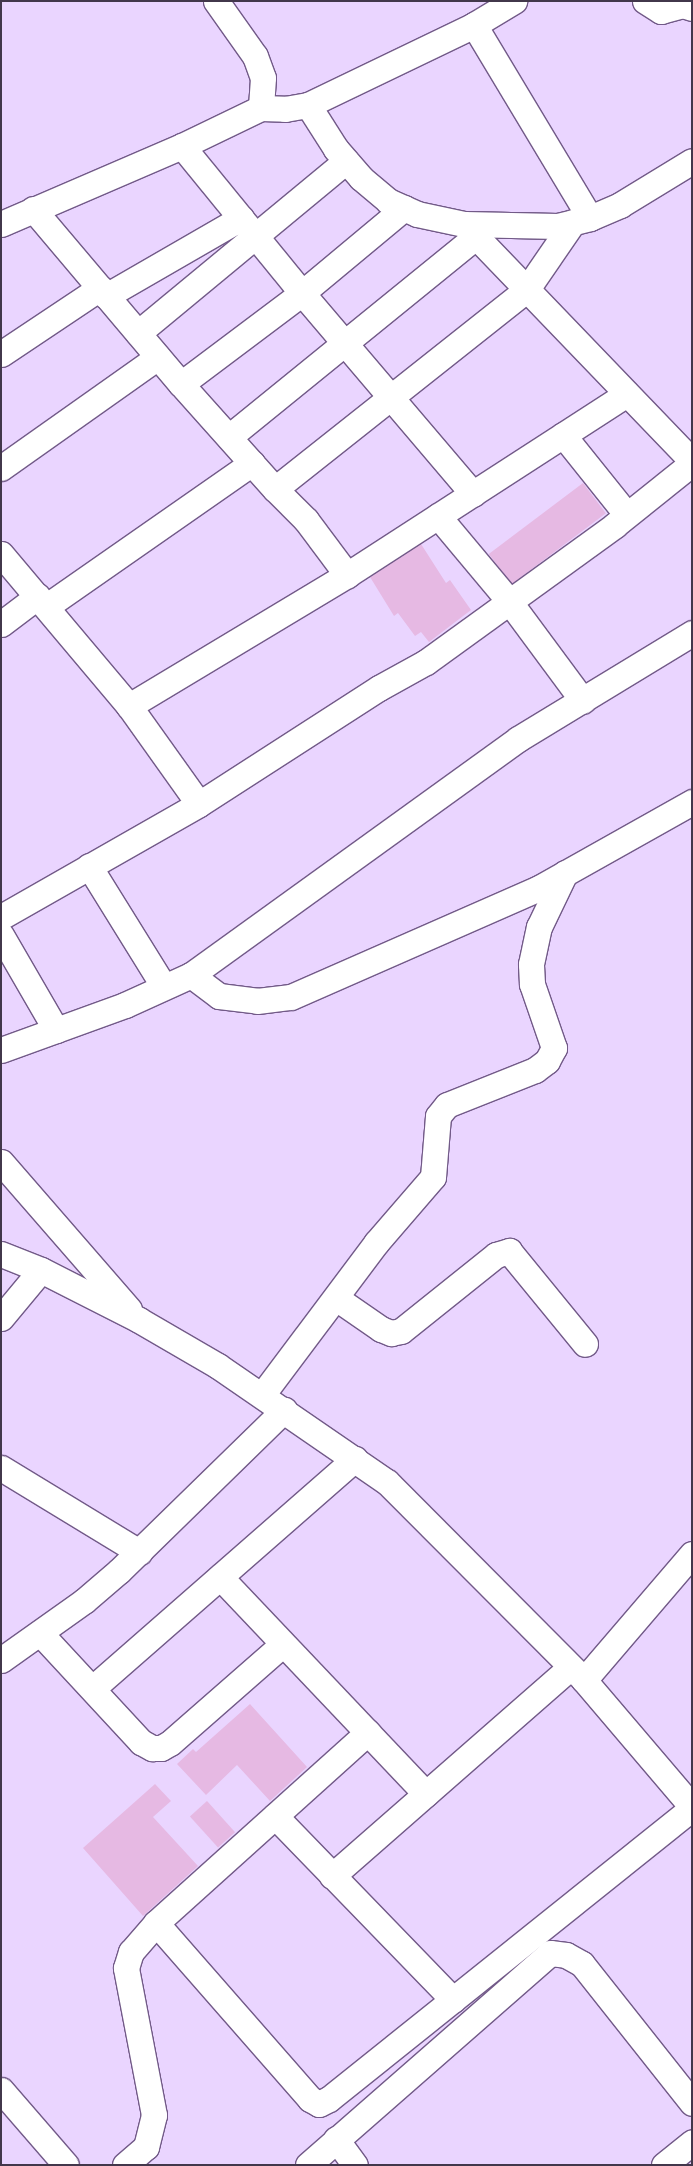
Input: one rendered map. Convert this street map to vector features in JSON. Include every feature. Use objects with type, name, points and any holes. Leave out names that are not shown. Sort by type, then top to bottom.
[{"type":"street","points":[[216,1],[255,56],[264,78],[261,108]]},
{"type":"street","points":[[1,224],[182,146],[261,108],[285,109],[308,104],[474,25],[514,1]]},
{"type":"street","points":[[645,1],[661,11],[683,4],[692,8]]},
{"type":"street","points":[[474,25],[581,220]]},
{"type":"street","points":[[308,104],[346,161],[388,201],[417,214],[470,230],[531,227],[581,220],[627,201],[692,161]]},
{"type":"street","points":[[182,146],[302,293],[473,494]]},
{"type":"street","points":[[1,354],[103,292],[248,227],[346,161]]},
{"type":"street","points":[[182,384],[302,293],[404,208]]},
{"type":"street","points":[[33,209],[158,357],[275,489],[306,520],[347,575]]},
{"type":"street","points":[[275,489],[526,289],[581,220]]},
{"type":"street","points":[[138,334],[248,227]]},
{"type":"street","points":[[1,917],[199,804],[378,688],[426,662],[627,515],[692,462],[470,230]]},
{"type":"street","points":[[229,437],[346,345],[470,230]]},
{"type":"street","points":[[1,468],[158,357]]},
{"type":"street","points":[[129,706],[347,575],[627,394]]},
{"type":"street","points":[[563,435],[627,515]]},
{"type":"street","points":[[1,624],[42,601],[252,463]]},
{"type":"street","points":[[438,516],[509,601],[583,701]]},
{"type":"street","points":[[1,554],[129,706],[199,804]]},
{"type":"street","points":[[1,1050],[56,1030],[191,975],[518,738],[583,701],[692,632]]},
{"type":"street","points":[[191,975],[219,996],[258,1001],[291,997],[539,888],[689,810]]},
{"type":"street","points":[[89,866],[164,987]]},
{"type":"street","points":[[262,1395],[376,1243],[433,1177],[438,1116],[447,1105],[535,1070],[548,1061],[554,1048],[532,984],[531,964],[539,927],[565,873]]},
{"type":"street","points":[[1,936],[56,1030]]},
{"type":"street","points":[[1,1162],[139,1320]]},
{"type":"street","points":[[336,1298],[382,1329],[392,1333],[401,1331],[496,1255],[509,1251],[586,1344]]},
{"type":"street","points":[[1,1254],[42,1270],[139,1320],[262,1395],[387,1482],[578,1673],[692,1807],[329,2100],[319,2104],[310,2099],[156,1923]]},
{"type":"street","points":[[1,1318],[42,1270]]},
{"type":"street","points":[[1,1660],[84,1602],[139,1552],[284,1410]]},
{"type":"street","points":[[93,1688],[355,1459]]},
{"type":"street","points":[[1,1468],[139,1552]]},
{"type":"street","points":[[332,1876],[426,1794],[578,1673],[692,1554]]},
{"type":"street","points":[[220,1577],[426,1794]]},
{"type":"street","points":[[40,1633],[141,1742],[152,1748],[161,1748],[283,1644]]},
{"type":"street","points":[[124,2165],[146,2147],[154,2114],[126,1968],[131,1952],[156,1923],[368,1732]]},
{"type":"street","points":[[275,1816],[453,2000]]},
{"type":"street","points":[[308,2165],[550,1953],[566,1955],[582,1964],[692,2103]]},
{"type":"street","points":[[1,2090],[66,2165]]},
{"type":"street","points":[[336,2139],[355,2165]]},
{"type":"street","points":[[664,2165],[692,2142]]},
{"type":"building","points":[[583,483],[606,513],[512,584],[489,554]]},
{"type":"building","points":[[421,544],[446,583],[450,580],[471,610],[429,642],[421,632],[415,636],[398,613],[394,616],[370,577]]},
{"type":"building","points":[[250,1704],[307,1767],[270,1801],[237,1765],[206,1795],[177,1764],[193,1749],[196,1752]]},
{"type":"building","points":[[155,1784],[171,1801],[153,1817],[198,1866],[143,1916],[83,1848]]},
{"type":"building","points":[[207,1801],[235,1832],[218,1848],[190,1816]]}]
